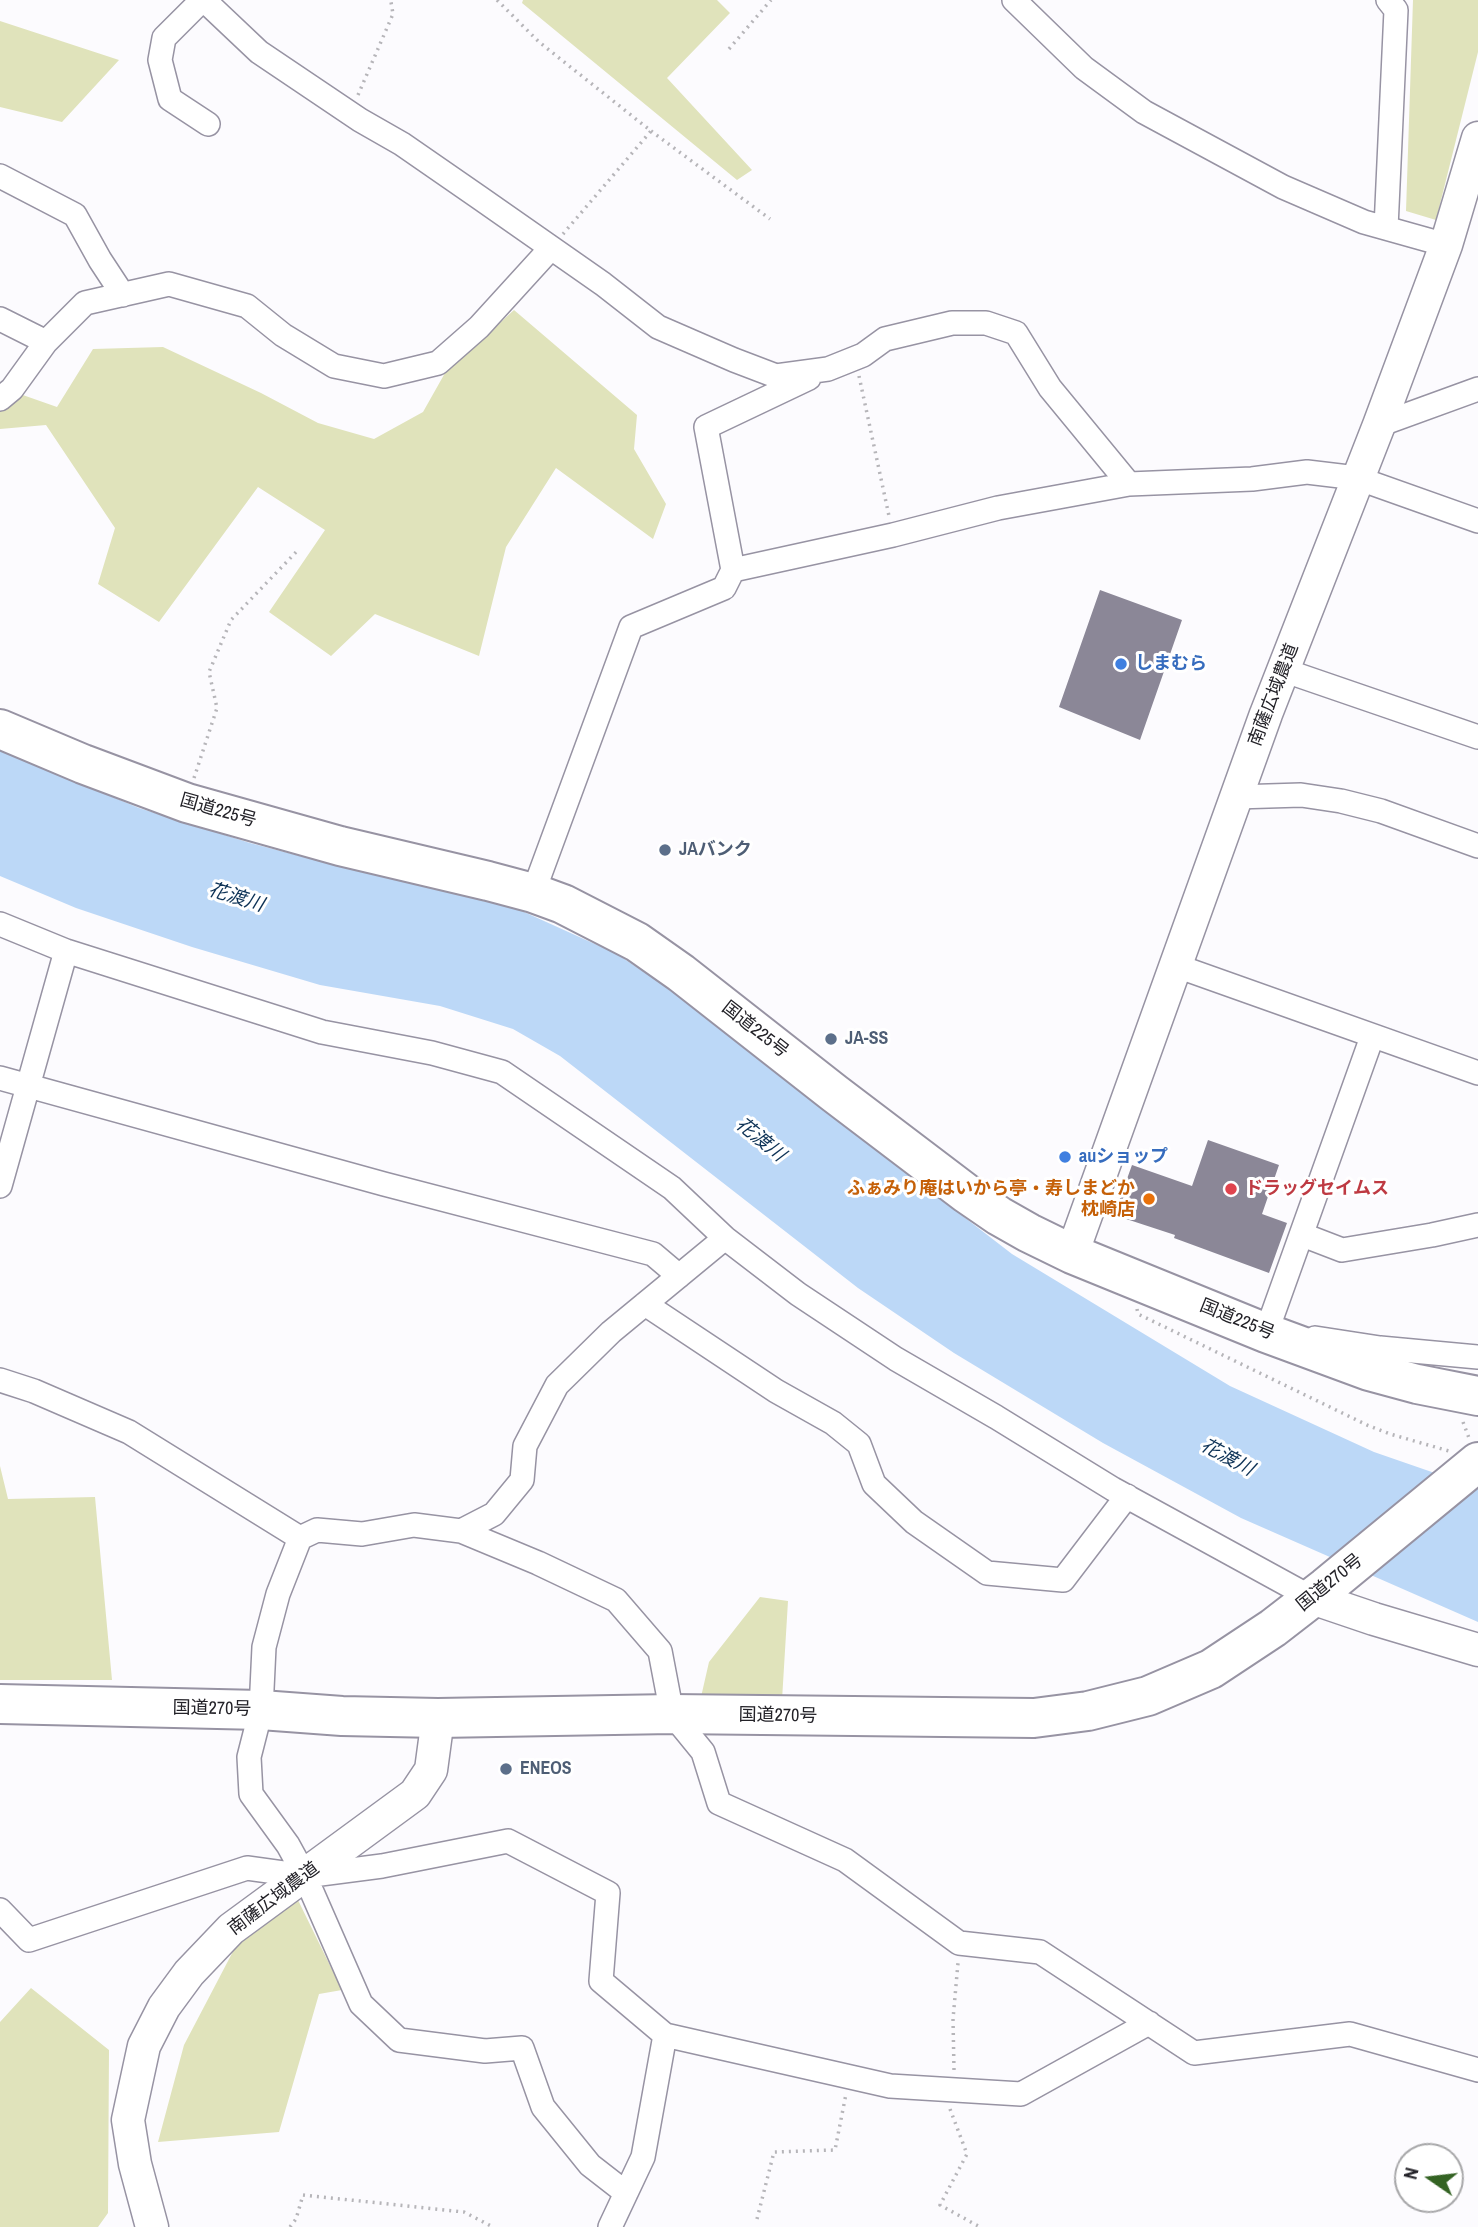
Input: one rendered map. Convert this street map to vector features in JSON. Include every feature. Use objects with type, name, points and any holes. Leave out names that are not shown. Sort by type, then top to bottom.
[{"type":"highway","name":"国道225号","points":[[0,729],[187,803],[341,846],[533,893],[584,914],[637,942],[681,973],[967,1194],[1009,1222],[1072,1254],[1266,1333],[1368,1371],[1417,1384],[1469,1407]]},
{"type":"highway","name":"国道270号","points":[[0,1704],[261,1710],[342,1716],[438,1718],[672,1714],[1034,1718],[1088,1711],[1148,1696],[1211,1670],[1273,1628],[1319,1592],[1468,1457]]},
{"type":"street","points":[[208,124],[170,99],[160,60],[164,38],[203,0],[259,52],[402,144],[603,284],[658,327],[776,376],[828,369]]},
{"type":"street","points":[[1386,228],[1396,10],[1388,0]]},
{"type":"street","points":[[1029,5],[1084,68],[1144,112],[1283,187],[1364,222],[1446,245]]},
{"type":"street","name":"南薩広域農道","points":[[1072,1254],[1174,965],[1283,670],[1446,245],[1478,138]]},
{"type":"street","points":[[0,176],[75,215],[123,295]]},
{"type":"street","points":[[0,399],[12,388],[46,342],[85,303],[169,284],[247,306],[283,335],[334,366],[384,376],[438,363],[479,327],[551,248]]},
{"type":"street","points":[[0,319],[46,342]]},
{"type":"street","points":[[533,893],[631,627],[724,588],[733,570],[706,427],[863,355],[885,339],[952,323],[986,323],[1016,333],[1050,388],[1129,484]]},
{"type":"street","points":[[1379,425],[1478,389]]},
{"type":"street","points":[[733,570],[893,535],[998,508],[1129,484],[1252,480],[1307,472],[1357,478],[1478,521]]},
{"type":"street","points":[[1283,670],[1478,737]]},
{"type":"street","points":[[1236,797],[1301,795],[1341,801],[1381,811],[1478,846]]},
{"type":"street","points":[[0,924],[66,951],[322,1032],[432,1053],[502,1072],[672,1188],[725,1238],[799,1294],[896,1359],[1127,1496],[1374,1619],[1478,1650]]},
{"type":"street","points":[[0,1186],[66,951]]},
{"type":"street","points":[[1174,965],[1478,1073]]},
{"type":"street","points":[[1372,1037],[1266,1333],[1478,1357]]},
{"type":"street","points":[[0,1078],[384,1184],[653,1254],[679,1276]]},
{"type":"street","points":[[1303,1235],[1342,1250],[1478,1225]]},
{"type":"street","points":[[461,1531],[494,1514],[522,1480],[525,1446],[556,1385],[611,1332],[725,1238]]},
{"type":"street","points":[[645,1304],[776,1391],[832,1423],[859,1444],[874,1484],[914,1521],[987,1573],[1063,1580],[1127,1496]]},
{"type":"street","points":[[0,1380],[34,1391],[129,1432],[300,1538]]},
{"type":"street","points":[[626,2193],[590,2165],[543,2106],[522,2048],[485,2051],[399,2040],[361,2004],[288,1845],[251,1794],[249,1757],[261,1710],[264,1647],[278,1594],[300,1538],[317,1530],[362,1534],[414,1525],[461,1531],[616,1600],[660,1651],[672,1714],[703,1752],[719,1803],[845,1860],[959,1944],[1040,1952],[1194,2053],[1350,2034],[1478,2070]]},
{"type":"street","name":"南薩広域農道","points":[[152,2227],[135,2164],[128,2120],[144,2046],[164,2007],[189,1973],[231,1930],[415,1794],[431,1770],[438,1718]]},
{"type":"street","points":[[0,1910],[29,1940],[247,1868],[304,1876],[382,1866],[508,1841],[608,1893],[601,1981],[665,2035],[890,2086],[1021,2094],[1149,2023]]},
{"type":"street","points":[[610,2227],[643,2157],[665,2035]]},
{"type":"path","points":[[350,113],[393,14],[391,2],[388,0]]},
{"type":"path","points":[[497,0],[538,42],[651,131],[770,219]]},
{"type":"path","points":[[729,49],[771,0]]},
{"type":"path","points":[[551,248],[651,131]]},
{"type":"path","points":[[855,358],[893,535]]},
{"type":"path","points":[[187,803],[217,708],[209,671],[231,620],[299,549]]},
{"type":"path","points":[[1126,1276],[1138,1314],[1390,1434],[1468,1457],[1469,1407]]},
{"type":"path","points":[[959,1944],[949,2090],[967,2154],[940,2206],[980,2227]]},
{"type":"path","points":[[757,2219],[774,2152],[835,2150],[850,2077]]},
{"type":"path","points":[[290,2227],[296,2219],[303,2195],[464,2212],[493,2227]]},
{"type":"green space","points":[[523,0],[717,0],[730,13],[667,78],[752,170],[737,180],[522,3]]},
{"type":"green space","points":[[1413,0],[1478,0],[1478,52],[1436,220],[1406,211]]},
{"type":"green space","points":[[0,21],[119,60],[62,122],[0,107]]},
{"type":"green space","points":[[514,310],[637,415],[634,449],[666,504],[653,539],[556,468],[506,547],[479,656],[375,614],[331,656],[269,612],[325,530],[258,487],[159,622],[98,584],[115,528],[46,425],[0,429],[0,387],[57,407],[93,349],[163,347],[318,423],[374,439],[423,412],[445,373]]},
{"type":"green space","points":[[0,1466],[8,1499],[95,1497],[112,1680],[0,1680]]},
{"type":"green space","points":[[760,1597],[788,1601],[782,1700],[701,1697],[709,1662]]},
{"type":"green space","points":[[297,1898],[342,1990],[319,1994],[279,2132],[158,2142],[184,2045],[239,1940]]},
{"type":"green space","points":[[31,1988],[109,2050],[108,2213],[98,2227],[0,2227],[0,2022]]},
{"type":"water","name":"花渡川","points":[[0,750],[139,808],[250,843],[522,911],[617,954],[706,1014],[1012,1254],[1230,1386],[1374,1452],[1478,1488],[1478,1622],[1241,1518],[1103,1443],[954,1353],[858,1288],[560,1056],[513,1029],[440,1006],[320,985],[192,947],[76,908],[0,876]]},
{"type":"building","name":"しまむら","points":[[1100,590],[1182,620],[1140,740],[1059,707]]},
{"type":"building","name":"ドラッグセイムス","points":[[1208,1140],[1279,1165],[1262,1214],[1287,1223],[1269,1273],[1174,1238],[1175,1235],[1114,1215],[1132,1165],[1192,1186]]},
{"type":"place","name":"しまむら","points":[[1121,664]]},
{"type":"place","name":"JAバンク","points":[[665,850]]},
{"type":"place","name":"JA-SS","points":[[831,1039]]},
{"type":"place","name":"auショップ","points":[[1065,1157]]},
{"type":"place","name":"ドラッグセイムス","points":[[1231,1189]]},
{"type":"place","name":"ふぁみり庵はいから亭・寿しまどか 枕崎店","points":[[1149,1199]]},
{"type":"place","name":"ENEOS","points":[[506,1769]]}]
